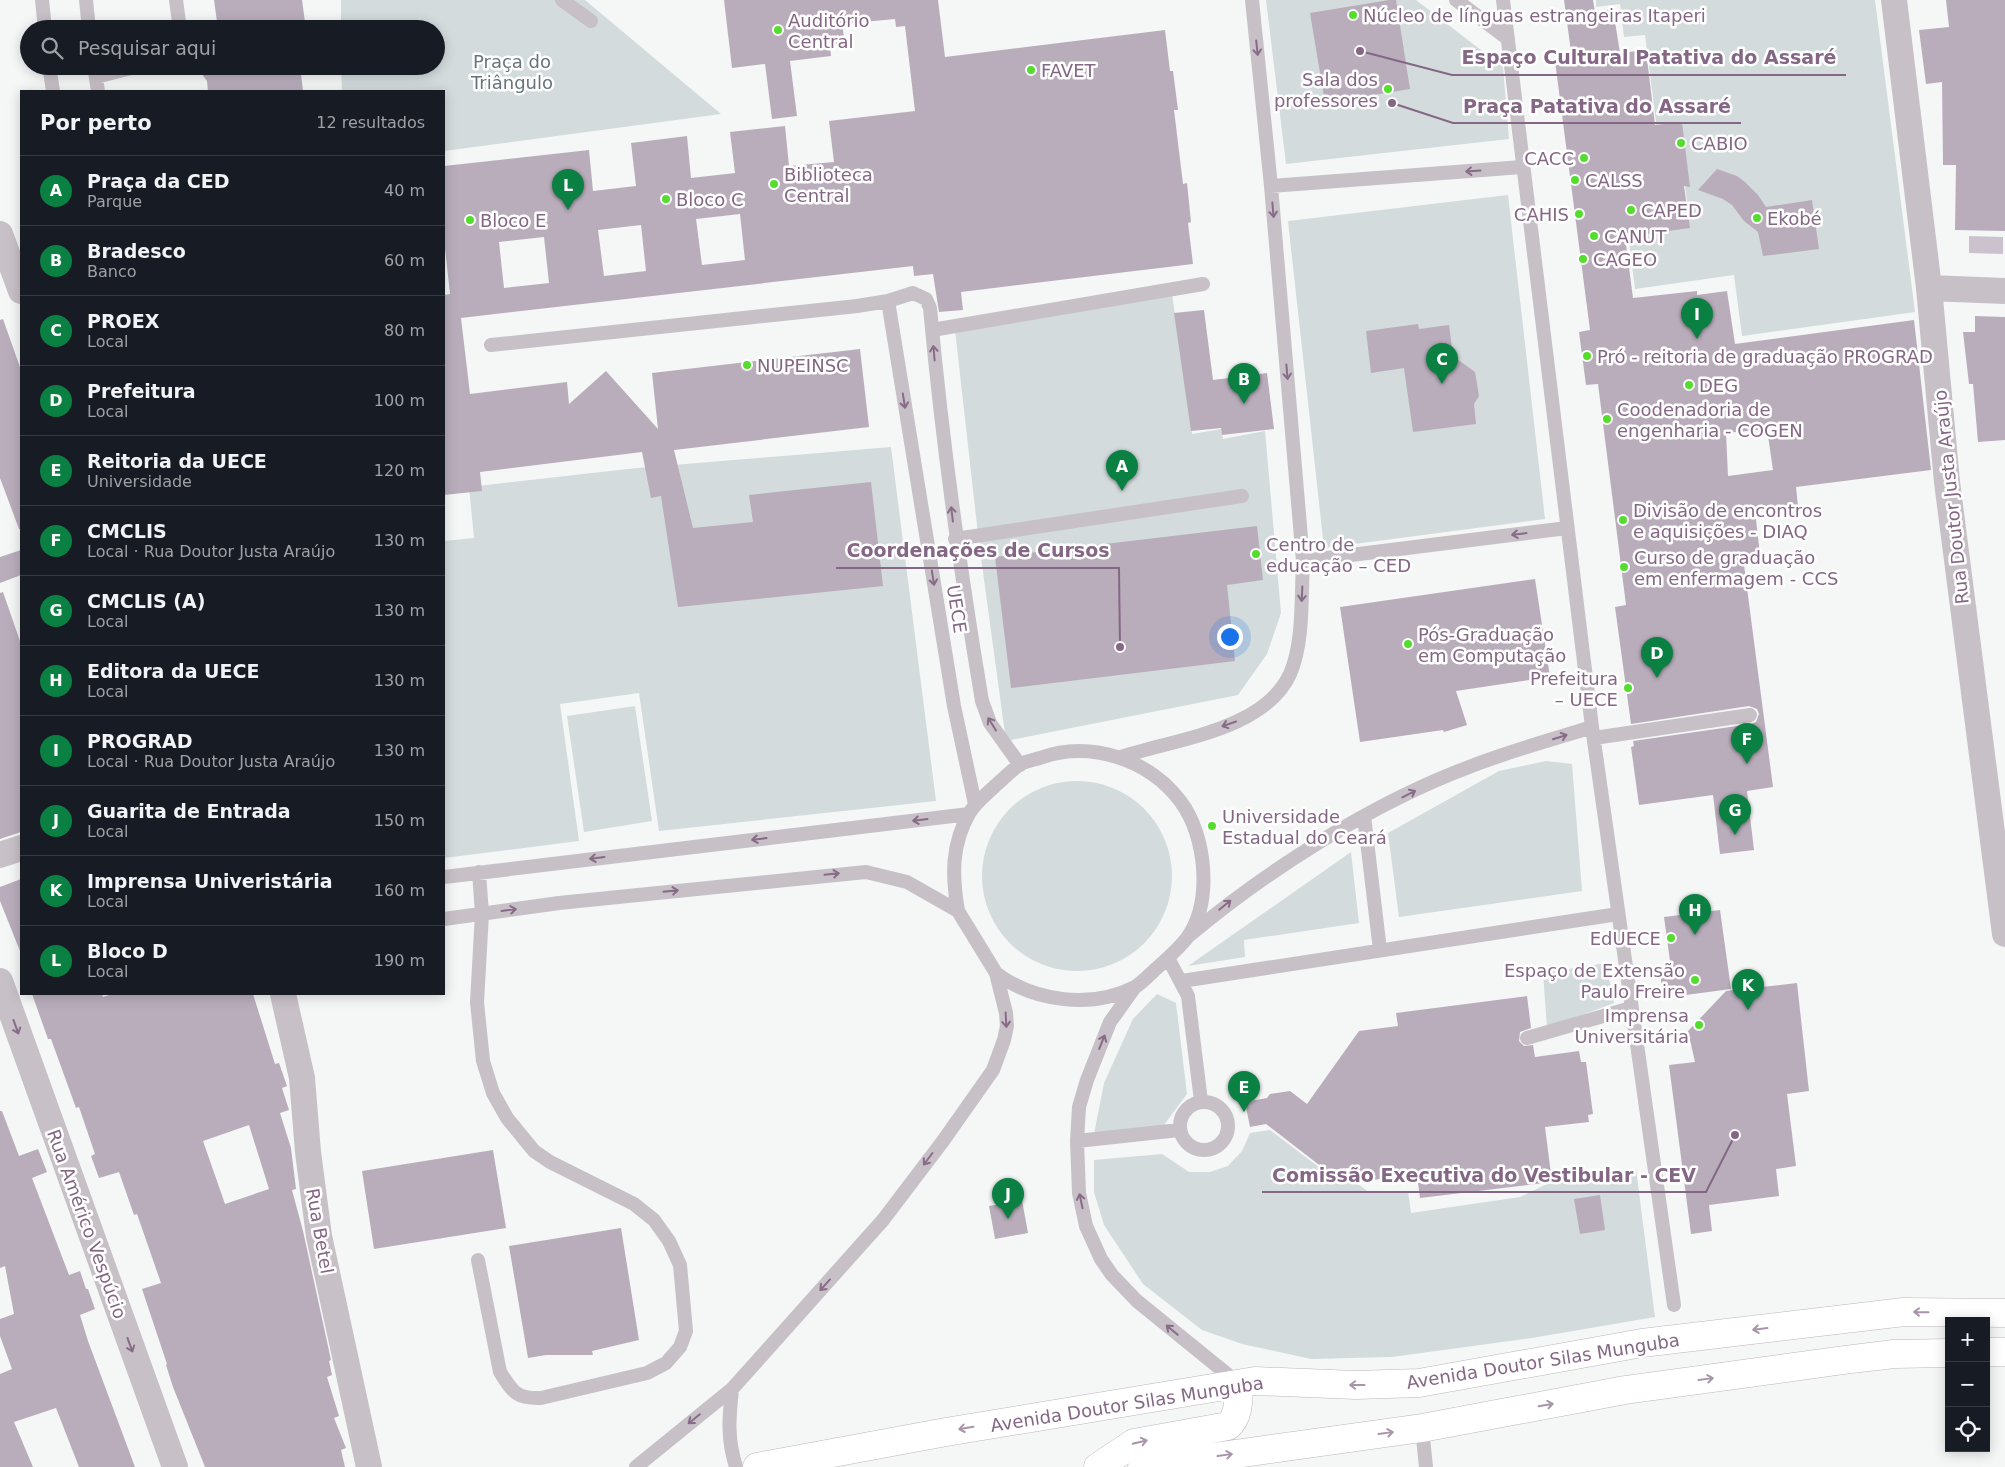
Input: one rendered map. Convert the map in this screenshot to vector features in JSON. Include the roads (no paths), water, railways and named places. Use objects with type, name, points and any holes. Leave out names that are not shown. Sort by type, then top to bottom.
[{"type":"main road","name":"Avenida Doutor Silas Munguba","points":[[756,1467],[946,1432],[1255,1381],[1356,1385],[1419,1383],[1642,1343],[1904,1312],[2005,1313]]},
{"type":"main road","points":[[1990,1352],[2005,1352]]},
{"type":"main road","points":[[1142,1467],[1422,1428],[1634,1389],[1894,1354],[1945,1353]]},
{"type":"main road","points":[[1098,1467],[1134,1443],[1228,1426],[1234,1420],[1238,1409],[1239,1384]]},
{"type":"street","name":"Rua Doutor Justa Araújo","points":[[1894,0],[1929,288],[1947,482],[2005,934]]},
{"type":"street","points":[[0,234],[20,288]]},
{"type":"street","points":[[1929,288],[2005,291]]},
{"type":"street","points":[[0,855],[20,848]]},
{"type":"street","name":"Rua Américo Vespúcio","points":[[0,981],[175,1467]]},
{"type":"street","name":"Rua Betel","points":[[283,995],[302,1078],[308,1152],[319,1236],[369,1467]]},
{"type":"lane","points":[[42,0],[44,20]]},
{"type":"lane","points":[[86,0],[88,20]]},
{"type":"lane","points":[[176,0],[179,20]]},
{"type":"lane","points":[[562,0],[591,21]]},
{"type":"lane","points":[[1121,757],[1242,720],[1266,705],[1279,692],[1290,673],[1300,632],[1303,561],[1271,186],[1252,0]]},
{"type":"lane","points":[[1456,0],[1508,39]]},
{"type":"lane","points":[[1504,0],[1522,167],[1593,733],[1674,1305]]},
{"type":"lane","points":[[50,75],[53,90]]},
{"type":"lane","points":[[95,75],[98,90]]},
{"type":"lane","points":[[1271,186],[1522,167]]},
{"type":"lane","points":[[932,330],[1203,284]]},
{"type":"lane","points":[[491,345],[857,306],[888,301],[913,293],[921,295],[929,304],[940,418],[955,538],[982,701],[990,723],[1020,765]]},
{"type":"lane","name":"UECE","points":[[888,301],[972,809]]},
{"type":"lane","points":[[955,538],[1242,496]]},
{"type":"lane","points":[[1303,561],[1567,528]]},
{"type":"lane","points":[[1239,1384],[1144,1307],[1112,1275],[1101,1259],[1086,1226],[1079,1193],[1077,1141],[1079,1108],[1086,1080],[1110,1022],[1136,986],[1231,900],[1364,816],[1469,767],[1593,733],[1750,715]]},
{"type":"lane","points":[[636,1467],[732,1389],[883,1220],[993,1070],[1007,1026],[1006,1013],[996,973],[958,911],[952,878],[956,845],[972,809],[1020,765],[1055,752],[1093,751],[1121,757],[1157,777],[1181,802],[1197,834],[1204,868],[1201,904],[1188,937]]},
{"type":"lane","points":[[445,877],[972,809]]},
{"type":"lane","points":[[1364,816],[1380,950]]},
{"type":"lane","points":[[478,872],[482,914],[477,1002],[484,1061],[493,1093],[507,1118],[534,1150],[550,1162],[634,1204],[654,1220],[670,1241],[680,1265],[686,1331],[680,1347],[666,1363],[647,1373],[541,1398],[524,1398],[510,1387],[500,1372],[478,1260]]},
{"type":"lane","points":[[445,919],[559,903],[866,872],[908,882],[958,911]]},
{"type":"lane","points":[[1182,981],[1618,914]]},
{"type":"lane","points":[[1168,958],[1182,981],[1188,996],[1192,1014],[1201,1102]]},
{"type":"lane","points":[[996,973],[1028,990],[1063,1000],[1101,999],[1136,986]]},
{"type":"lane","points":[[1527,1038],[1631,1008]]},
{"type":"lane","points":[[1201,1102],[1215,1104],[1225,1114],[1228,1128],[1223,1142],[1212,1150],[1197,1150],[1185,1143],[1179,1130],[1180,1117],[1188,1107],[1201,1102]]},
{"type":"lane","points":[[1077,1141],[1179,1130]]},
{"type":"lane","points":[[732,1389],[728,1433],[729,1446],[736,1467]]},
{"type":"lane","points":[[1422,1428],[1426,1467]]},
{"type":"place","name":"Núcleo de línguas estrangeiras Itaperi","points":[[1353,15]]},
{"type":"place","name":"Auditório Central","points":[[778,30]]},
{"type":"place","name":"Espaço Cultural Patativa do Assaré","points":[[1360,51]]},
{"type":"place","name":"FAVET","points":[[1031,70]]},
{"type":"place","name":"Sala dos professores","points":[[1388,89]]},
{"type":"place","name":"Praça Patativa do Assaré","points":[[1392,103]]},
{"type":"place","name":"CABIO","points":[[1681,143]]},
{"type":"place","name":"CACC","points":[[1584,158]]},
{"type":"place","name":"CALSS","points":[[1575,180]]},
{"type":"place","name":"Biblioteca Central","points":[[774,184]]},
{"type":"place","name":"Bloco C","points":[[666,199]]},
{"type":"place","name":"Bloco D","points":[[568,210]]},
{"type":"place","name":"CAPED","points":[[1631,210]]},
{"type":"place","name":"CAHIS","points":[[1579,214]]},
{"type":"place","name":"Ekobé","points":[[1757,218]]},
{"type":"place","name":"Bloco E","points":[[470,220]]},
{"type":"place","name":"CANUT","points":[[1594,236]]},
{"type":"place","name":"CAGEO","points":[[1583,259]]},
{"type":"place","name":"PROGRAD","points":[[1697,339]]},
{"type":"place","name":"Pró - reitoria de graduação PROGRAD","points":[[1587,356]]},
{"type":"place","name":"NUPEINSC","points":[[747,365]]},
{"type":"place","name":"PROEX","points":[[1442,384]]},
{"type":"place","name":"DEG","points":[[1689,385]]},
{"type":"place","name":"Bradesco","points":[[1244,404]]},
{"type":"place","name":"Coodenadoria de engenharia - COGEN","points":[[1607,419]]},
{"type":"place","name":"Praça da CED","points":[[1122,491]]},
{"type":"place","name":"Divisão de encontros e aquisições - DIAQ","points":[[1623,520]]},
{"type":"place","name":"Centro de educação – CED","points":[[1256,554]]},
{"type":"place","name":"Curso de graduação em enfermagem - CCS","points":[[1624,567]]},
{"type":"place","name":"Pós-Graduação em Computação","points":[[1408,644]]},
{"type":"place","name":"Coordenações de Cursos","points":[[1120,647]]},
{"type":"place","name":"Prefeitura","points":[[1657,678]]},
{"type":"place","name":"Prefeitura – UECE","points":[[1628,688]]},
{"type":"place","name":"CMCLIS","points":[[1747,764]]},
{"type":"place","name":"Universidade Estadual do Ceará","points":[[1212,826]]},
{"type":"place","name":"CMCLIS (A)","points":[[1735,835]]},
{"type":"place","name":"Editora da UECE","points":[[1695,935]]},
{"type":"place","name":"EdUECE","points":[[1671,938]]},
{"type":"place","name":"Espaço de Extensão Paulo Freire","points":[[1695,980]]},
{"type":"place","name":"Imprensa Univeristária","points":[[1748,1010]]},
{"type":"place","name":"Imprensa Universitária","points":[[1699,1025]]},
{"type":"place","name":"Reitoria da UECE","points":[[1244,1112]]},
{"type":"place","name":"Comissão Executiva do Vestibular - CEV","points":[[1735,1135]]},
{"type":"place","name":"Guarita de Entrada","points":[[1008,1219]]},
{"type":"park label","name":"Praça do Triângulo","points":[[512,71]]}]
